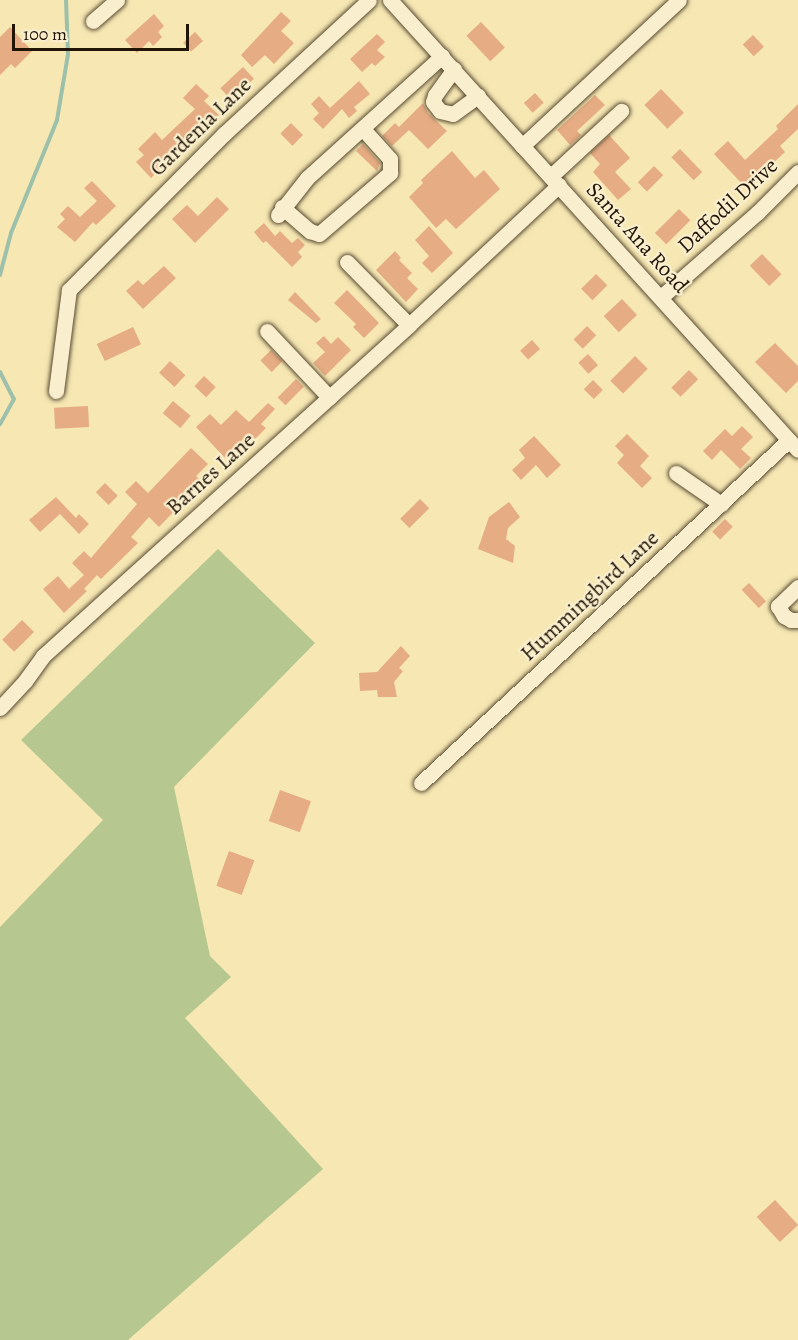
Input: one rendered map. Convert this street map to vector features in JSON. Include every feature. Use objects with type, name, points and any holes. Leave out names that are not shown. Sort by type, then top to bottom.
[{"type":"street","points":[[93,21],[117,0]]},
{"type":"street","name":"Gardenia Lane","points":[[56,391],[69,290],[224,134],[369,0]]},
{"type":"street","name":"Santa Ana Road","points":[[390,0],[794,445]]},
{"type":"street","points":[[522,146],[679,0]]},
{"type":"street","points":[[363,129],[390,159],[390,173],[318,234],[280,211],[307,178],[442,56]]},
{"type":"street","points":[[454,69],[435,95],[435,106],[445,114],[453,114],[477,96]]},
{"type":"street","name":"Barnes Lane","points":[[0,708],[25,681],[43,656],[409,325],[621,111]]},
{"type":"street","name":"Daffodil Drive","points":[[661,297],[757,213],[798,172]]},
{"type":"street","points":[[347,262],[409,325]]},
{"type":"street","points":[[267,331],[329,397]]},
{"type":"street","name":"Hummingbird Lane","points":[[421,783],[721,504],[794,445]]},
{"type":"street","points":[[676,473],[721,504]]},
{"type":"street","points":[[798,587],[778,606],[784,616],[791,620],[798,620]]},
{"type":"green space","points":[[218,549],[315,643],[174,787],[210,956],[231,977],[185,1018],[323,1169],[128,1340],[0,1340],[0,927],[103,820],[21,740]]},
{"type":"building","points":[[281,12],[291,21],[281,31],[294,43],[274,64],[265,55],[252,67],[241,55]]},
{"type":"building","points":[[154,14],[164,26],[158,32],[162,37],[153,46],[149,41],[137,53],[125,40]]},
{"type":"building","points":[[481,22],[505,48],[490,61],[466,36]]},
{"type":"building","points":[[10,27],[32,51],[15,68],[11,64],[0,75],[0,37]]},
{"type":"building","points":[[195,32],[203,41],[191,52],[183,43]]},
{"type":"building","points":[[377,34],[385,42],[377,50],[385,57],[375,66],[372,63],[362,72],[350,59]]},
{"type":"building","points":[[753,35],[764,47],[754,56],[743,45]]},
{"type":"building","points":[[243,67],[254,79],[231,100],[220,88]]},
{"type":"building","points":[[359,81],[370,94],[354,107],[357,111],[349,118],[342,109],[323,129],[313,119],[319,113],[311,104],[319,96],[330,108]]},
{"type":"building","points":[[196,84],[209,96],[204,101],[219,115],[179,150],[175,146],[162,160],[165,164],[151,178],[136,162],[144,155],[138,149],[155,132],[162,140],[195,109],[183,98]]},
{"type":"building","points":[[661,89],[684,113],[667,129],[644,105]]},
{"type":"building","points":[[535,93],[544,103],[533,113],[524,103]]},
{"type":"building","points":[[595,95],[605,105],[577,131],[581,135],[570,145],[557,130]]},
{"type":"building","points":[[423,103],[428,113],[447,131],[428,149],[409,130],[392,146],[382,136],[395,123],[399,127]]},
{"type":"building","points":[[798,104],[798,129],[780,146],[785,152],[746,188],[714,154],[728,141],[745,160],[778,129],[776,126]]},
{"type":"building","points":[[291,123],[303,135],[292,146],[280,134]]},
{"type":"building","points":[[609,135],[630,158],[615,172],[631,189],[618,200],[593,172],[600,164],[590,153]]},
{"type":"building","points":[[363,144],[380,163],[377,171],[356,151]]},
{"type":"building","points":[[680,149],[702,172],[694,180],[671,157]]},
{"type":"building","points":[[452,151],[475,178],[484,170],[500,189],[456,229],[446,219],[436,228],[409,197],[423,183],[421,180]]},
{"type":"building","points":[[654,166],[663,175],[647,191],[638,182]]},
{"type":"building","points":[[92,181],[116,206],[96,225],[93,222],[75,242],[57,227],[65,219],[60,214],[68,206],[80,217],[97,201],[84,188]]},
{"type":"building","points":[[217,197],[229,209],[195,243],[172,219],[187,205],[198,216]]},
{"type":"building","points":[[679,209],[690,220],[666,244],[655,233]]},
{"type":"building","points":[[264,223],[275,236],[280,231],[292,243],[298,238],[305,245],[298,252],[302,257],[292,267],[266,241],[263,243],[254,232]]},
{"type":"building","points":[[429,226],[453,253],[432,273],[422,263],[429,256],[415,240]]},
{"type":"building","points":[[395,251],[401,258],[399,260],[412,273],[407,278],[418,289],[406,302],[376,270]]},
{"type":"building","points":[[762,254],[781,274],[769,286],[750,266]]},
{"type":"building","points":[[164,266],[176,278],[143,309],[126,291],[138,280],[143,285]]},
{"type":"building","points":[[596,274],[607,285],[592,300],[581,289]]},
{"type":"building","points":[[347,290],[379,323],[364,338],[353,327],[356,324],[334,303]]},
{"type":"building","points":[[295,292],[321,319],[316,323],[288,300]]},
{"type":"building","points":[[622,299],[637,315],[619,332],[604,316]]},
{"type":"building","points":[[587,326],[596,335],[583,349],[574,339]]},
{"type":"building","points":[[133,327],[141,344],[105,361],[97,344]]},
{"type":"building","points":[[324,336],[331,344],[338,337],[351,350],[325,376],[313,363],[325,352],[316,343]]},
{"type":"building","points":[[532,340],[540,349],[528,360],[520,351]]},
{"type":"building","points":[[775,343],[798,366],[798,381],[786,393],[755,362]]},
{"type":"building","points":[[271,350],[282,361],[272,372],[260,361]]},
{"type":"building","points":[[588,354],[598,365],[588,374],[578,363]]},
{"type":"building","points":[[635,356],[648,369],[623,393],[610,381]]},
{"type":"building","points":[[170,361],[185,375],[174,387],[159,373]]},
{"type":"building","points":[[689,370],[698,379],[681,397],[671,388]]},
{"type":"building","points":[[204,376],[216,387],[206,397],[194,386]]},
{"type":"building","points":[[296,379],[304,387],[285,405],[278,397]]},
{"type":"building","points":[[593,380],[603,390],[594,399],[584,389]]},
{"type":"building","points":[[173,401],[191,416],[180,428],[163,413]]},
{"type":"building","points":[[268,403],[275,409],[261,424],[266,428],[255,439],[249,433],[225,458],[196,427],[210,414],[221,425],[236,410],[249,422]]},
{"type":"building","points":[[88,406],[89,427],[55,429],[54,408]]},
{"type":"building","points":[[742,426],[753,437],[741,449],[751,458],[740,469],[721,450],[712,460],[703,451],[725,429],[732,436]]},
{"type":"building","points":[[627,434],[649,456],[640,466],[652,478],[642,488],[617,463],[624,455],[615,446]]},
{"type":"building","points":[[534,436],[561,465],[547,478],[536,465],[521,480],[512,470],[525,458],[519,450]]},
{"type":"building","points":[[191,448],[208,464],[196,476],[202,482],[159,527],[149,517],[131,537],[138,543],[101,579],[97,575],[84,589],[87,591],[64,613],[43,589],[58,576],[69,589],[84,575],[72,563],[84,551],[91,558],[137,504],[125,492],[136,481],[148,493]]},
{"type":"building","points":[[105,483],[118,496],[109,505],[96,492]]},
{"type":"building","points":[[56,497],[76,518],[79,514],[89,524],[79,534],[60,514],[40,532],[29,520]]},
{"type":"building","points":[[420,499],[429,508],[409,528],[400,519]]},
{"type":"building","points":[[509,502],[520,517],[508,528],[506,539],[515,546],[513,563],[478,549],[489,517]]},
{"type":"building","points":[[725,519],[733,527],[720,540],[712,532]]},
{"type":"building","points":[[749,583],[766,601],[759,608],[742,590]]},
{"type":"building","points":[[22,620],[34,632],[14,652],[2,640]]},
{"type":"building","points":[[401,646],[410,656],[399,668],[403,671],[394,682],[397,697],[378,697],[377,690],[360,691],[359,673],[377,672]]},
{"type":"building","points":[[280,790],[311,801],[300,832],[269,821]]},
{"type":"building","points":[[229,851],[254,860],[242,895],[216,886]]},
{"type":"building","points":[[775,1200],[798,1225],[780,1242],[757,1217]]},
{"type":"waterway","points":[[0,275],[11,233],[57,120],[68,54],[66,0]]},
{"type":"waterway","points":[[0,372],[14,399],[0,424]]}]
